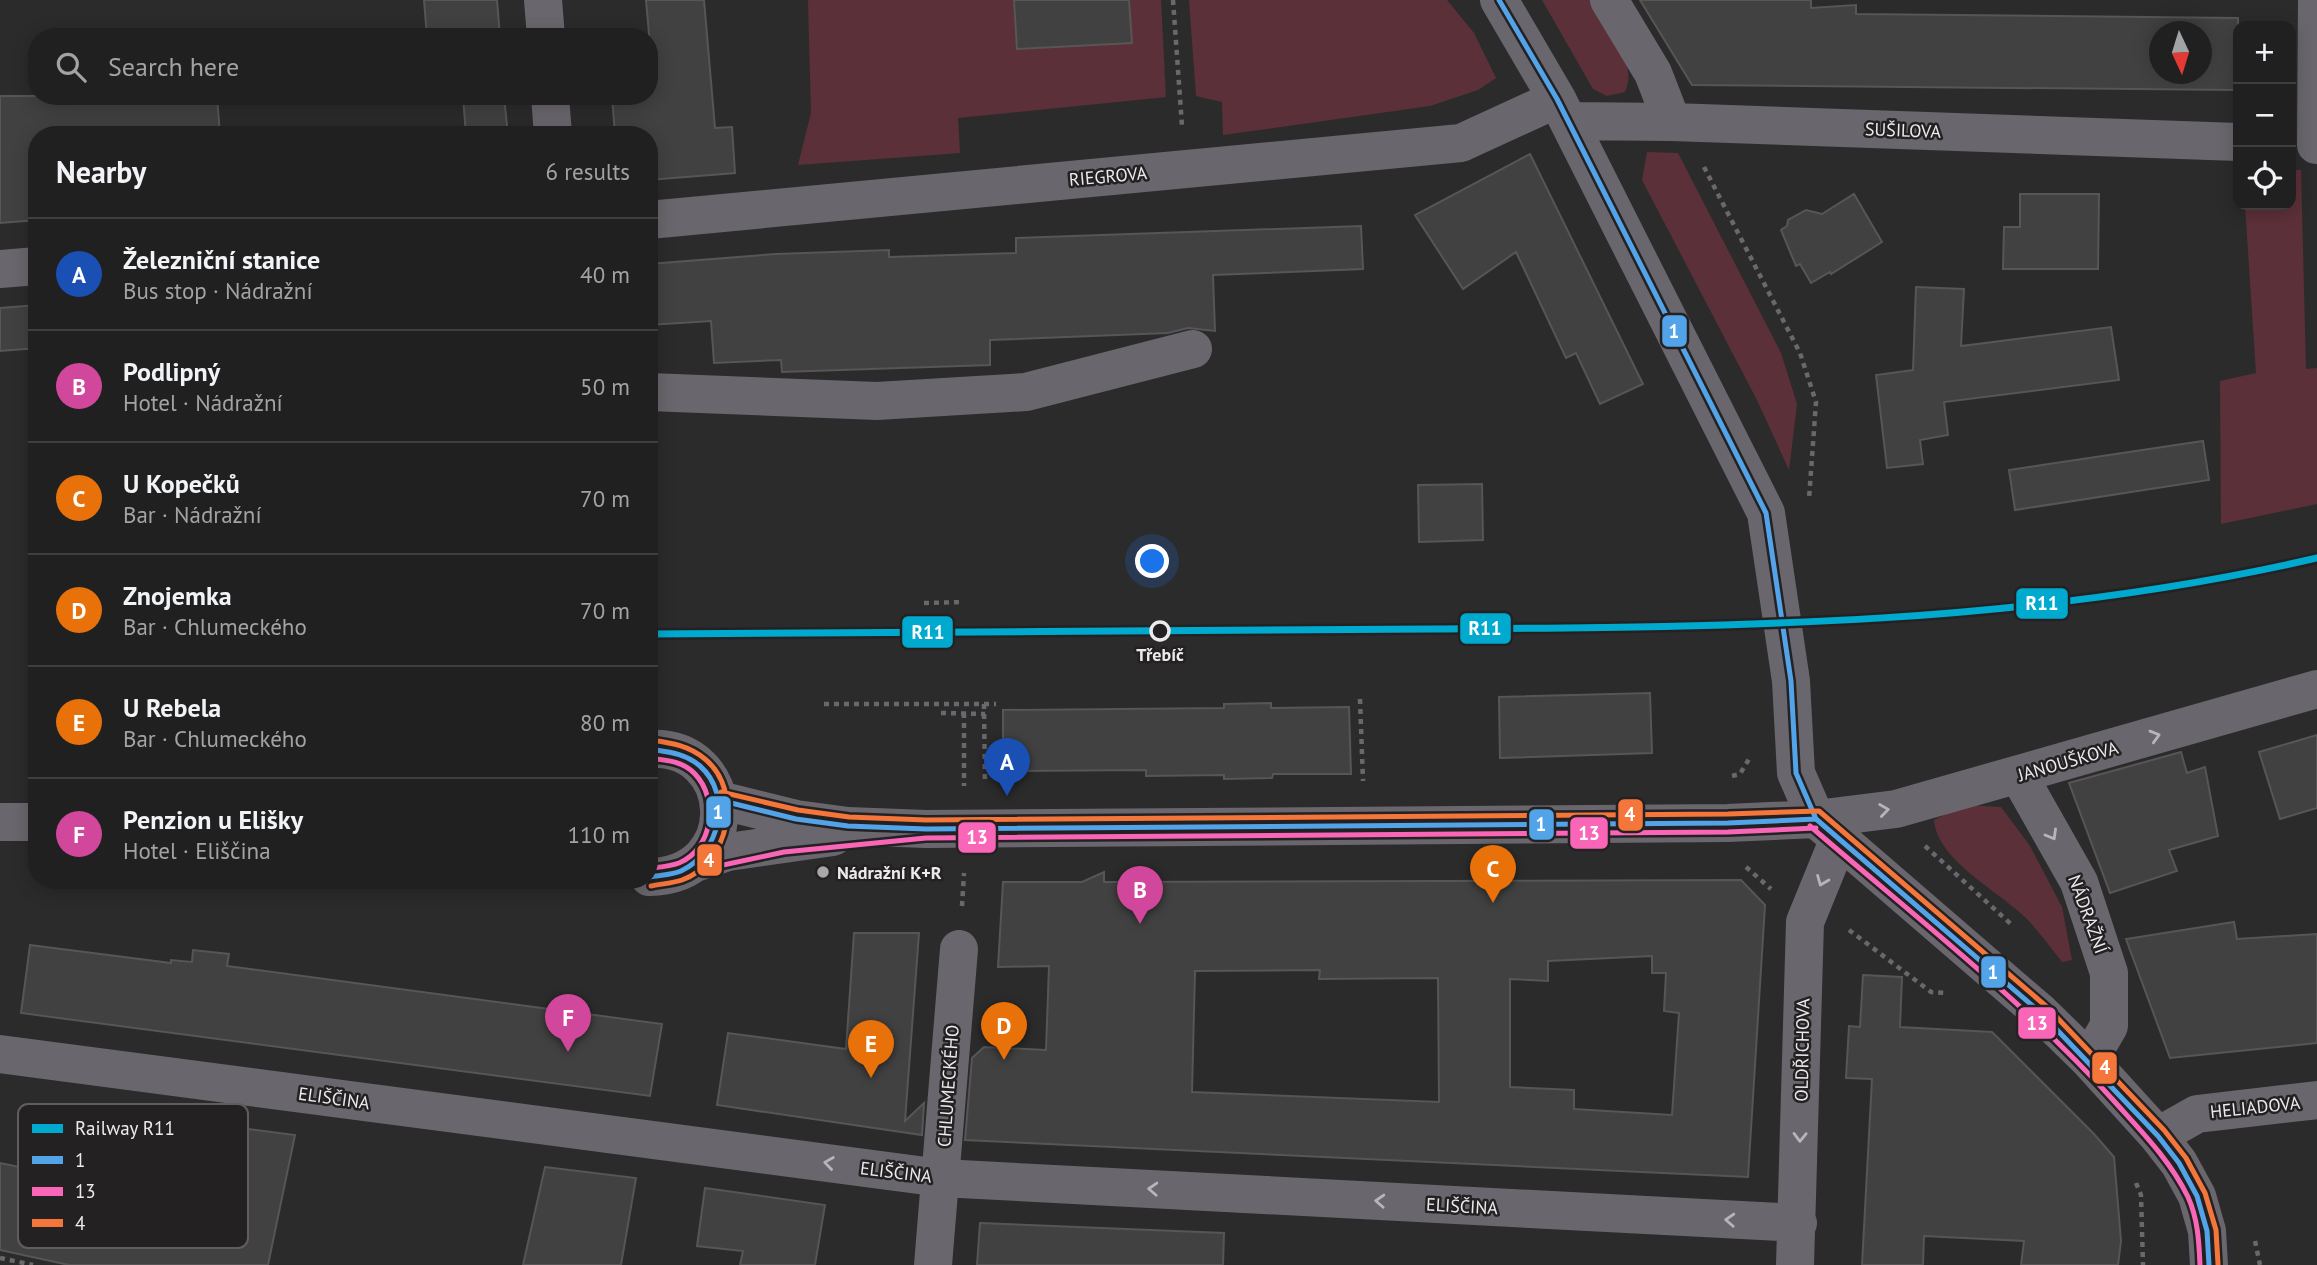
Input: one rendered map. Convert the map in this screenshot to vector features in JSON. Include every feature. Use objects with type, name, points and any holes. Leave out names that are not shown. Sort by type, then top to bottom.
[{"type":"street","points":[[543,0],[545,28]]},
{"type":"street","points":[[1499,0],[1563,110],[1766,513],[1791,681],[1796,773],[1827,830],[2041,1013],[2089,1060],[2158,1136],[2179,1163],[2197,1196],[2207,1231],[2209,1265]]},
{"type":"street","points":[[1609,0],[1653,73],[1677,122]]},
{"type":"street","points":[[2308,145],[2317,0]]},
{"type":"street","points":[[551,105],[552,126]]},
{"type":"street","name":"RIEGROVA","points":[[658,219],[1461,143],[1563,110]]},
{"type":"street","name":"SUŠILOVA","points":[[1563,110],[1677,122],[2233,142]]},
{"type":"street","points":[[0,269],[28,267]]},
{"type":"street","points":[[658,392],[877,401],[1026,392],[1193,349]]},
{"type":"street","name":"JANOUŠKOVA","points":[[1827,830],[2317,689]]},
{"type":"street","points":[[658,749],[667,749],[695,762],[714,785],[720,813],[714,840],[698,862]]},
{"type":"street","name":"NÁDRAŽNÍ","points":[[2019,776],[2079,882],[2109,973],[2109,1026],[2089,1060]]},
{"type":"street","points":[[719,800],[796,819],[848,827],[926,829],[1700,823],[1827,830]]},
{"type":"street","points":[[0,822],[28,822]]},
{"type":"street","points":[[658,876],[674,874],[728,852],[801,840],[926,829]]},
{"type":"street","name":"OLDŘICHOVA","points":[[1794,1265],[1798,1223],[1805,922],[1827,830]]},
{"type":"street","name":"CHLUMECKÉHO","points":[[933,1265],[959,949]]},
{"type":"street","name":"ELIŠČINA","points":[[0,1054],[941,1178],[1798,1223]]},
{"type":"street","name":"HELIADOVA","points":[[2158,1136],[2197,1114],[2317,1100]]},
{"type":"path","points":[[1173,0],[1185,169]]},
{"type":"path","points":[[1677,122],[1800,353],[1816,402],[1811,493],[1802,520],[1768,525]]},
{"type":"path","points":[[924,603],[964,602]]},
{"type":"path","points":[[1360,699],[1363,781]]},
{"type":"path","points":[[824,704],[996,704]]},
{"type":"path","points":[[985,704],[985,788]]},
{"type":"path","points":[[941,713],[985,713]]},
{"type":"path","points":[[1896,809],[1922,844],[2013,926]]},
{"type":"path","points":[[1738,863],[1747,867],[1772,890],[1774,900]]},
{"type":"path","points":[[1841,928],[1849,929],[1931,992],[1951,993]]},
{"type":"path","points":[[2131,1173],[2141,1195],[2143,1265]]},
{"type":"path","points":[[0,1258],[33,1265]]},
{"type":"shaded area","points":[[808,0],[1014,0],[1017,49],[1132,43],[1129,0],[1161,0],[1166,97],[958,118],[960,153],[798,165],[811,113]]},
{"type":"shaded area","points":[[1189,0],[1447,0],[1474,33],[1496,78],[1478,90],[1430,106],[1223,135],[1222,102],[1196,96]]},
{"type":"shaded area","points":[[1542,0],[1590,0],[1624,56],[1628,68],[1625,92],[1607,96],[1593,89]]},
{"type":"shaded area","points":[[1647,152],[1678,153],[1781,353],[1797,404],[1789,470],[1757,400],[1642,180]]},
{"type":"shaded area","points":[[2296,170],[2301,170],[2306,369],[2317,368],[2317,504],[2221,524],[2220,381],[2256,373],[2245,210],[2296,210]]},
{"type":"shaded area","points":[[1964,805],[2001,807],[2030,846],[2062,907],[2072,960],[2062,962],[2028,920],[1972,875],[1946,849],[1934,820]]},
{"type":"building","points":[[424,0],[497,0],[499,28],[426,28]]},
{"type":"building","points":[[646,0],[704,0],[715,128],[732,127],[735,173],[658,179],[658,126],[614,126],[613,105],[658,105],[658,28],[648,28]]},
{"type":"building","points":[[1014,0],[1129,0],[1132,43],[1017,49]]},
{"type":"building","points":[[1640,0],[1811,0],[1811,8],[1856,5],[1856,14],[2238,18],[2238,21],[2233,21],[2233,90],[1692,85]]},
{"type":"building","points":[[0,96],[28,96],[28,105],[218,105],[219,126],[28,126],[28,221],[0,223]]},
{"type":"building","points":[[464,105],[505,105],[507,126],[465,126]]},
{"type":"building","points":[[1530,154],[1643,384],[1600,404],[1576,353],[1566,358],[1516,252],[1463,289],[1415,215]]},
{"type":"building","points":[[1854,194],[1882,242],[1831,274],[1830,272],[1811,283],[1800,264],[1796,266],[1781,230],[1787,226],[1788,220],[1806,210],[1822,214]]},
{"type":"building","points":[[2020,194],[2099,194],[2098,269],[2003,269],[2004,227],[2020,227]]},
{"type":"building","points":[[1361,226],[1363,269],[1213,275],[1215,331],[1188,328],[1168,333],[990,340],[990,365],[782,372],[781,360],[714,363],[711,321],[658,324],[658,263],[776,254],[889,250],[889,257],[1016,253],[1016,238]]},
{"type":"building","points":[[1916,287],[1964,289],[1961,346],[2111,327],[2119,380],[1944,402],[1948,435],[1920,440],[1923,464],[1887,468],[1876,375],[1913,370]]},
{"type":"building","points":[[28,306],[28,349],[0,351],[0,308]]},
{"type":"building","points":[[2203,441],[2209,480],[2015,510],[2009,470]]},
{"type":"building","points":[[1482,484],[1483,540],[1419,542],[1418,485]]},
{"type":"building","points":[[1650,693],[1652,753],[1500,758],[1499,697]]},
{"type":"building","points":[[1271,703],[1271,708],[1349,707],[1351,774],[1273,774],[1272,778],[1224,779],[1224,775],[1146,776],[1146,770],[1003,771],[1003,710],[1224,708],[1224,704]]},
{"type":"building","points":[[2317,735],[2317,808],[2280,819],[2259,752]]},
{"type":"building","points":[[2181,752],[2187,773],[2205,767],[2218,836],[2169,850],[2177,871],[2110,893],[2069,783]]},
{"type":"building","points":[[1104,872],[1104,882],[1741,880],[1765,905],[1748,1177],[965,1140],[972,1058],[984,1047],[1046,1050],[1049,966],[998,967],[1003,882],[1082,882]],"holes":[[[1652,956],[1652,973],[1666,973],[1664,1011],[1679,1013],[1672,1115],[1574,1109],[1574,1090],[1510,1087],[1510,979],[1548,981],[1548,961]],[[1320,970],[1319,979],[1438,978],[1439,1102],[1192,1092],[1195,971]]]},
{"type":"building","points":[[2234,922],[2237,939],[2317,934],[2317,1043],[2170,1058],[2126,939]]},
{"type":"building","points":[[854,933],[919,933],[905,1121],[924,1103],[922,1135],[717,1105],[728,1033],[846,1049]]},
{"type":"building","points":[[30,945],[171,963],[171,960],[192,962],[193,950],[229,954],[227,966],[662,1024],[650,1096],[21,1013]]},
{"type":"building","points":[[1863,975],[1902,977],[1900,1027],[1992,1032],[2094,1134],[2114,1157],[2121,1241],[2118,1265],[2021,1265],[2024,1241],[1924,1236],[1923,1265],[1862,1265],[1872,1079],[1846,1078],[1849,1026],[1860,1027]]},
{"type":"building","points":[[248,1129],[295,1135],[268,1265],[69,1265],[0,1250],[0,1163],[18,1167],[18,1248],[248,1248]]},
{"type":"building","points":[[545,1167],[636,1178],[621,1265],[523,1265]]},
{"type":"building","points":[[705,1188],[825,1205],[815,1265],[740,1265],[743,1251],[697,1246]]},
{"type":"building","points":[[980,1223],[1224,1233],[1223,1265],[977,1265]]},
{"type":"rail line","name":"R11","points":[[658,634],[1766,624],[1987,610],[2097,598],[2317,558]]},
{"type":"transit line","name":"1","points":[[1499,0],[1557,99],[1766,513],[1791,681],[1796,773],[1816,819],[2041,1013],[2158,1136],[2179,1163],[2197,1196],[2207,1231],[2209,1265]]},
{"type":"transit line","name":"4","points":[[658,741],[686,748],[705,759],[717,773],[724,789],[727,807],[726,825],[711,858],[698,871],[682,880],[658,885]]},
{"type":"transit line","name":"1","points":[[658,750],[682,756],[700,766],[710,778],[719,807],[718,823],[705,851],[694,863],[681,871],[658,875]]},
{"type":"transit line","name":"13","points":[[658,759],[685,766],[695,774],[703,784],[709,809],[709,823],[699,847],[679,863],[658,867]]},
{"type":"transit line","name":"4","points":[[721,792],[798,810],[849,817],[926,820],[1819,811],[2047,1007],[2164,1130],[2186,1158],[2205,1193],[2216,1230],[2218,1264]]},
{"type":"transit line","name":"1","points":[[719,800],[796,819],[848,826],[926,829],[1728,823],[1816,819]]},
{"type":"transit line","name":"13","points":[[1810,826],[2005,993],[2079,1064],[2145,1135],[2164,1158],[2188,1197],[2196,1222],[2200,1265]]},
{"type":"transit line","name":"13","points":[[700,870],[784,852],[926,838],[1728,832],[1816,828]]},
{"type":"place","name":"Třebíč","points":[[1160,631]]},
{"type":"place","name":"Železniční stanice","points":[[1007,796]]},
{"type":"place","name":"Nádražní K+R","points":[[823,872]]},
{"type":"place","name":"U Kopečků","points":[[1493,903]]},
{"type":"place","name":"Podlipný","points":[[1140,924]]},
{"type":"place","name":"Penzion u Elišky","points":[[568,1052]]},
{"type":"place","name":"Znojemka","points":[[1004,1060]]},
{"type":"place","name":"U Rebela","points":[[871,1078]]}]
